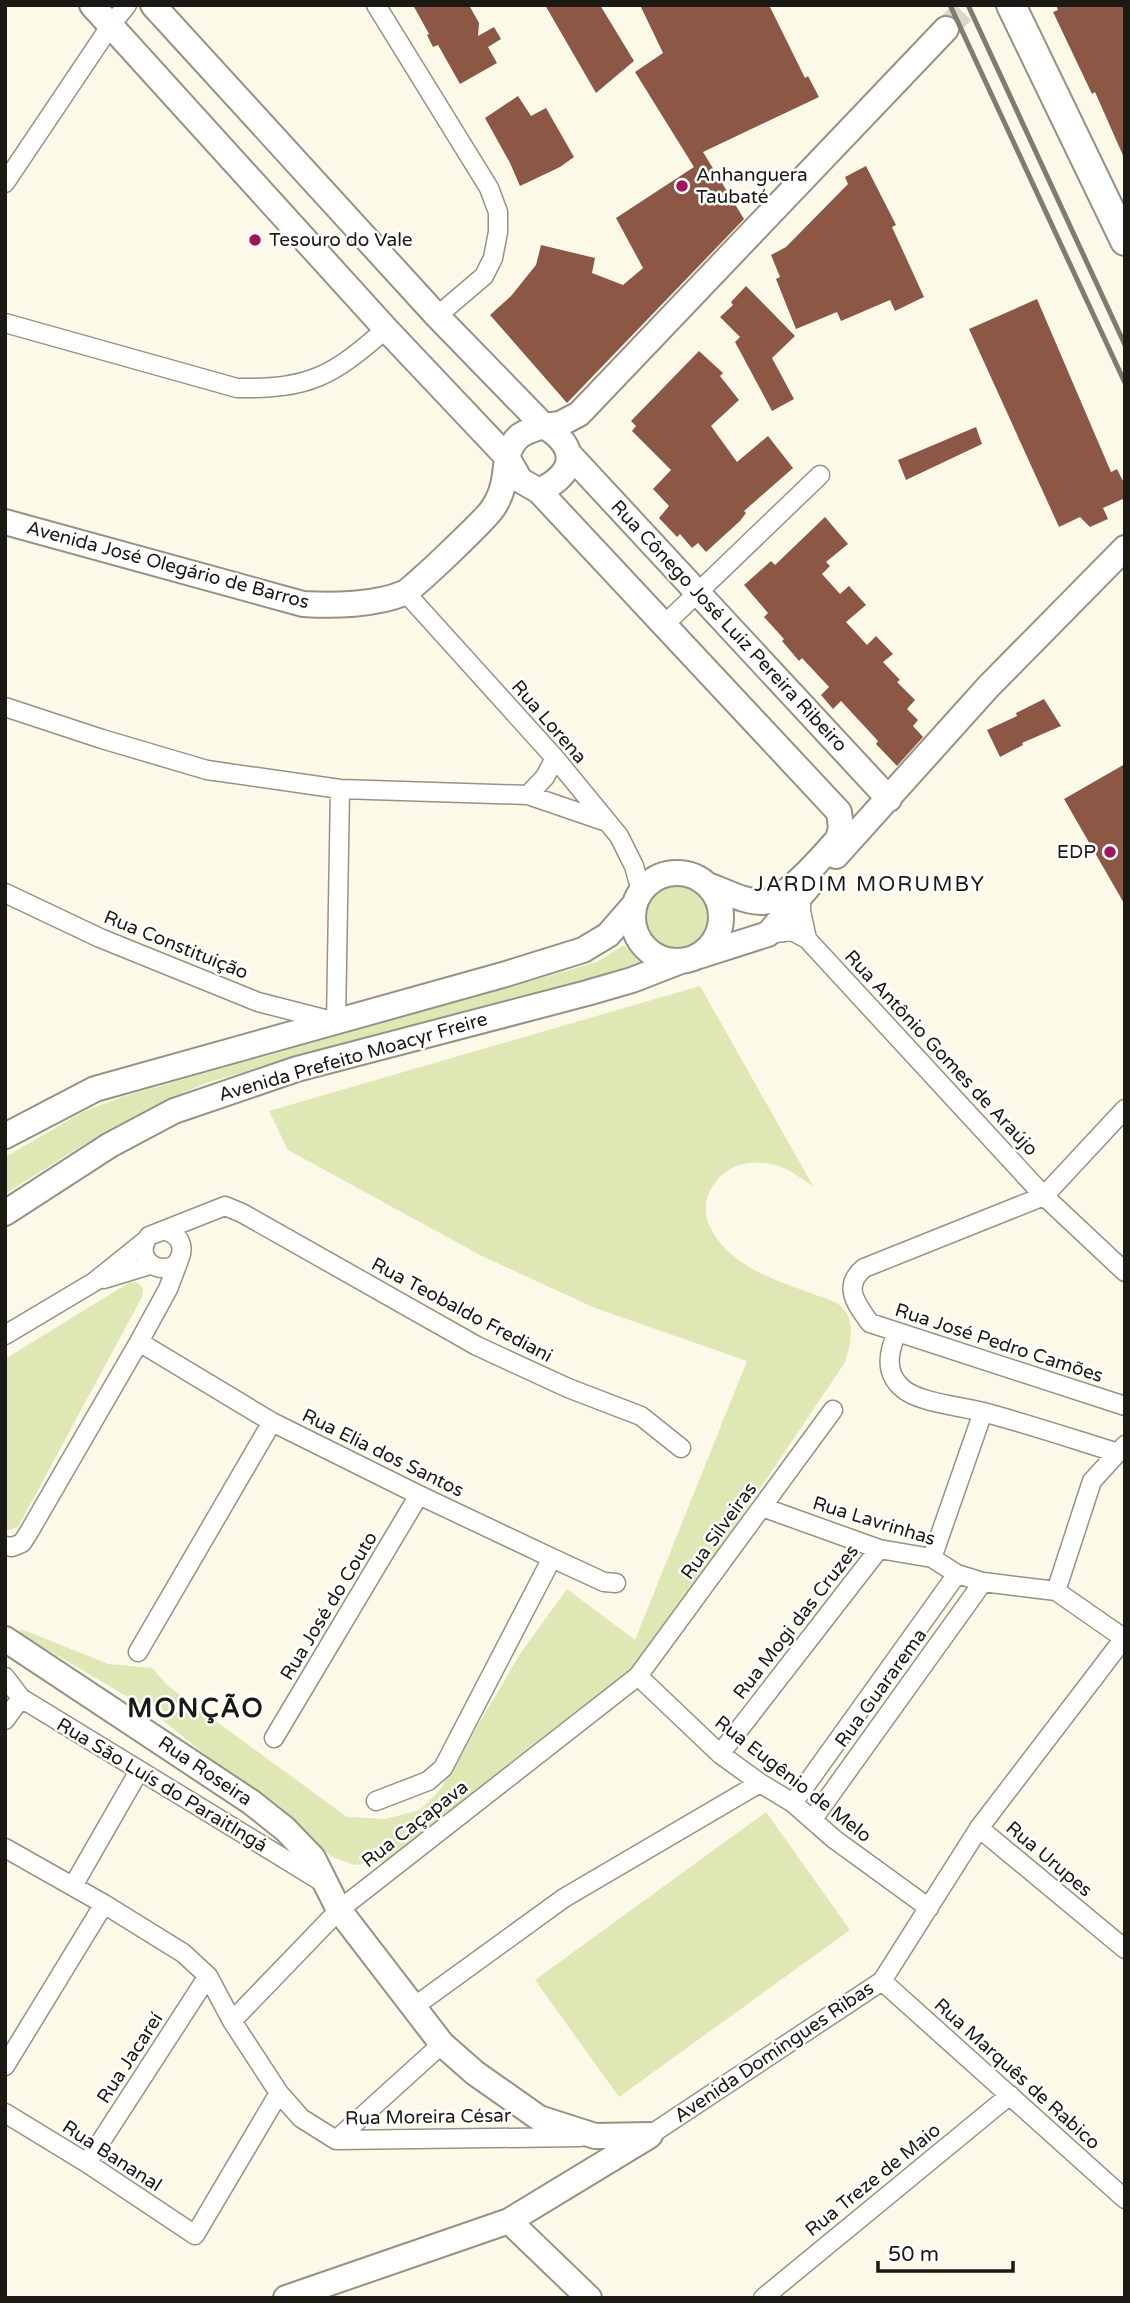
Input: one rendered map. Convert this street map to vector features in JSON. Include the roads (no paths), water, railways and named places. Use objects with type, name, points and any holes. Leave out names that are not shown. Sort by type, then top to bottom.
[{"type":"main road","points":[[1011,5],[1125,240]]},
{"type":"street","points":[[92,5],[386,329],[507,457],[520,480],[538,491],[664,625],[820,475]]},
{"type":"street","points":[[5,183],[127,5]]},
{"type":"street","name":"Rua Cônego José Luiz Pereira Ribeiro","points":[[153,5],[437,316],[544,426],[564,442],[569,454],[890,799]]},
{"type":"street","points":[[376,5],[489,188],[498,212],[498,232],[493,257],[484,276],[437,316]]},
{"type":"street","points":[[405,593],[493,510],[505,486],[507,457],[511,444],[517,437],[527,431],[560,424],[579,414],[946,29]]},
{"type":"street","points":[[5,323],[237,388],[275,388],[314,380],[347,363],[386,329]]},
{"type":"street","points":[[538,491],[562,477],[569,454]]},
{"type":"street","name":"Avenida José Olegário de Barros","points":[[5,522],[303,604],[333,606],[405,593]]},
{"type":"street","points":[[768,934],[988,687],[1125,548]]},
{"type":"street","name":"Rua Lorena","points":[[405,593],[555,758],[607,822],[627,849],[638,897]]},
{"type":"street","name":"Avenida Prefeito Moacyr Freire","points":[[5,1136],[95,1089],[583,950],[608,935],[638,897],[662,875],[687,873],[710,886],[744,899],[765,902],[780,897],[838,839],[841,828],[839,812],[664,625]]},
{"type":"street","points":[[5,707],[207,770],[340,789],[528,795],[607,822]]},
{"type":"street","points":[[528,795],[545,777],[555,758]]},
{"type":"street","points":[[336,1022],[340,789]]},
{"type":"street","points":[[638,897],[633,918],[643,945],[654,955],[667,960],[690,958],[709,948],[717,937],[721,923],[722,910],[710,886]]},
{"type":"street","name":"Rua Constituição","points":[[5,893],[100,938],[258,1002],[336,1022]]},
{"type":"street","points":[[801,894],[801,911],[807,939]]},
{"type":"street","points":[[768,934],[792,932],[807,939]]},
{"type":"street","name":"Avenida Prefeito Moacyr Freire","points":[[5,1213],[110,1145],[174,1111],[298,1069],[632,980],[690,958],[768,934]]},
{"type":"street","name":"Rua Antônio Gomes de Araújo","points":[[807,939],[1044,1196],[1125,1272]]},
{"type":"street","points":[[1044,1196],[1125,1109]]},
{"type":"street","name":"Rua José Pedro Camões","points":[[1044,1196],[864,1268],[854,1276],[854,1297],[870,1322],[1125,1406]]},
{"type":"street","points":[[5,1335],[94,1282],[154,1232],[166,1231],[218,1209]]},
{"type":"street","points":[[94,1282],[153,1266],[169,1268],[218,1209]]},
{"type":"street","name":"Rua Teobaldo Frediani","points":[[218,1209],[243,1213],[477,1346],[568,1388],[641,1416],[681,1448]]},
{"type":"street","points":[[9,1546],[22,1543],[29,1532],[174,1278],[180,1254],[176,1236],[166,1231]]},
{"type":"street","points":[[145,1241],[144,1253],[153,1266],[158,1304]]},
{"type":"street","points":[[897,1332],[889,1352],[892,1376],[901,1388],[913,1395],[1121,1449],[1092,1481],[1056,1591]]},
{"type":"street","name":"Rua Elia dos Santos","points":[[139,1342],[272,1422],[552,1558],[604,1582],[616,1584]]},
{"type":"street","name":"Rua Silveiras","points":[[638,1676],[833,1410]]},
{"type":"street","points":[[932,1558],[983,1412]]},
{"type":"street","points":[[138,1652],[272,1422]]},
{"type":"street","name":"Rua José do Couto","points":[[274,1738],[419,1495]]},
{"type":"street","name":"Rua Lavrinhas","points":[[762,1507],[879,1549],[932,1558],[957,1574],[983,1582],[1056,1591],[1124,1638]]},
{"type":"street","name":"Rua Mogi das Cruzes","points":[[720,1754],[879,1549]]},
{"type":"street","points":[[376,1801],[428,1781],[443,1768],[552,1558]]},
{"type":"street","name":"Rua Guararema","points":[[793,1804],[957,1574]]},
{"type":"street","name":"Rua Guararema","points":[[813,1819],[983,1582]]},
{"type":"street","name":"Avenida Domingues Ribas","points":[[286,2298],[509,2221],[650,2135],[882,1981],[979,1828],[1124,1638]]},
{"type":"street","name":"Rua Roseira","points":[[5,1639],[251,1802],[285,1829],[313,1858],[339,1910]]},
{"type":"street","name":"Rua Eugênio de Melo","points":[[638,1676],[720,1754],[793,1804],[834,1839],[929,1908]]},
{"type":"street","name":"Rua Caçapava","points":[[232,2021],[339,1910],[638,1676]]},
{"type":"street","name":"Rua São Luís do ParaitIngá","points":[[5,1677],[21,1699],[326,1884]]},
{"type":"street","points":[[5,1720],[21,1699]]},
{"type":"street","points":[[72,1886],[139,1771]]},
{"type":"street","points":[[415,2006],[564,1898],[760,1783]]},
{"type":"street","name":"Rua Urupes","points":[[979,1828],[1125,1949]]},
{"type":"street","name":"Rua Moreira César","points":[[5,1848],[183,1953],[208,1976],[232,2021],[279,2093],[301,2118],[336,2140],[595,2136]]},
{"type":"street","points":[[5,2066],[104,1904]]},
{"type":"street","points":[[339,1910],[442,2044],[475,2073],[539,2118],[595,2136],[650,2135]]},
{"type":"street","name":"Rua Jacareí","points":[[88,2163],[208,1976]]},
{"type":"street","name":"Rua Marquês de Rabico","points":[[882,1981],[1125,2199]]},
{"type":"street","points":[[336,2140],[442,2044]]},
{"type":"street","name":"Rua Bananal","points":[[5,2113],[88,2163],[195,2235],[279,2093]]},
{"type":"street","name":"Rua Treze de Maio","points":[[763,2298],[1010,2095]]},
{"type":"street","points":[[509,2221],[589,2298]]},
{"type":"tunnel","points":[[946,29],[969,5]]},
{"type":"railway","points":[[950,5],[1125,383]]},
{"type":"railway","points":[[968,5],[1125,345]]},
{"type":"place","name":"Anhanguera Taubaté","points":[[682,186]]},
{"type":"place","name":"Tesouro do Vale","points":[[255,240]]},
{"type":"place","name":"EDP","points":[[1110,852]]},
{"type":"district","name":"JARDIM MORUMBY","points":[[870,884]]},
{"type":"district","name":"MONÇÃO","points":[[196,1708]]}]
